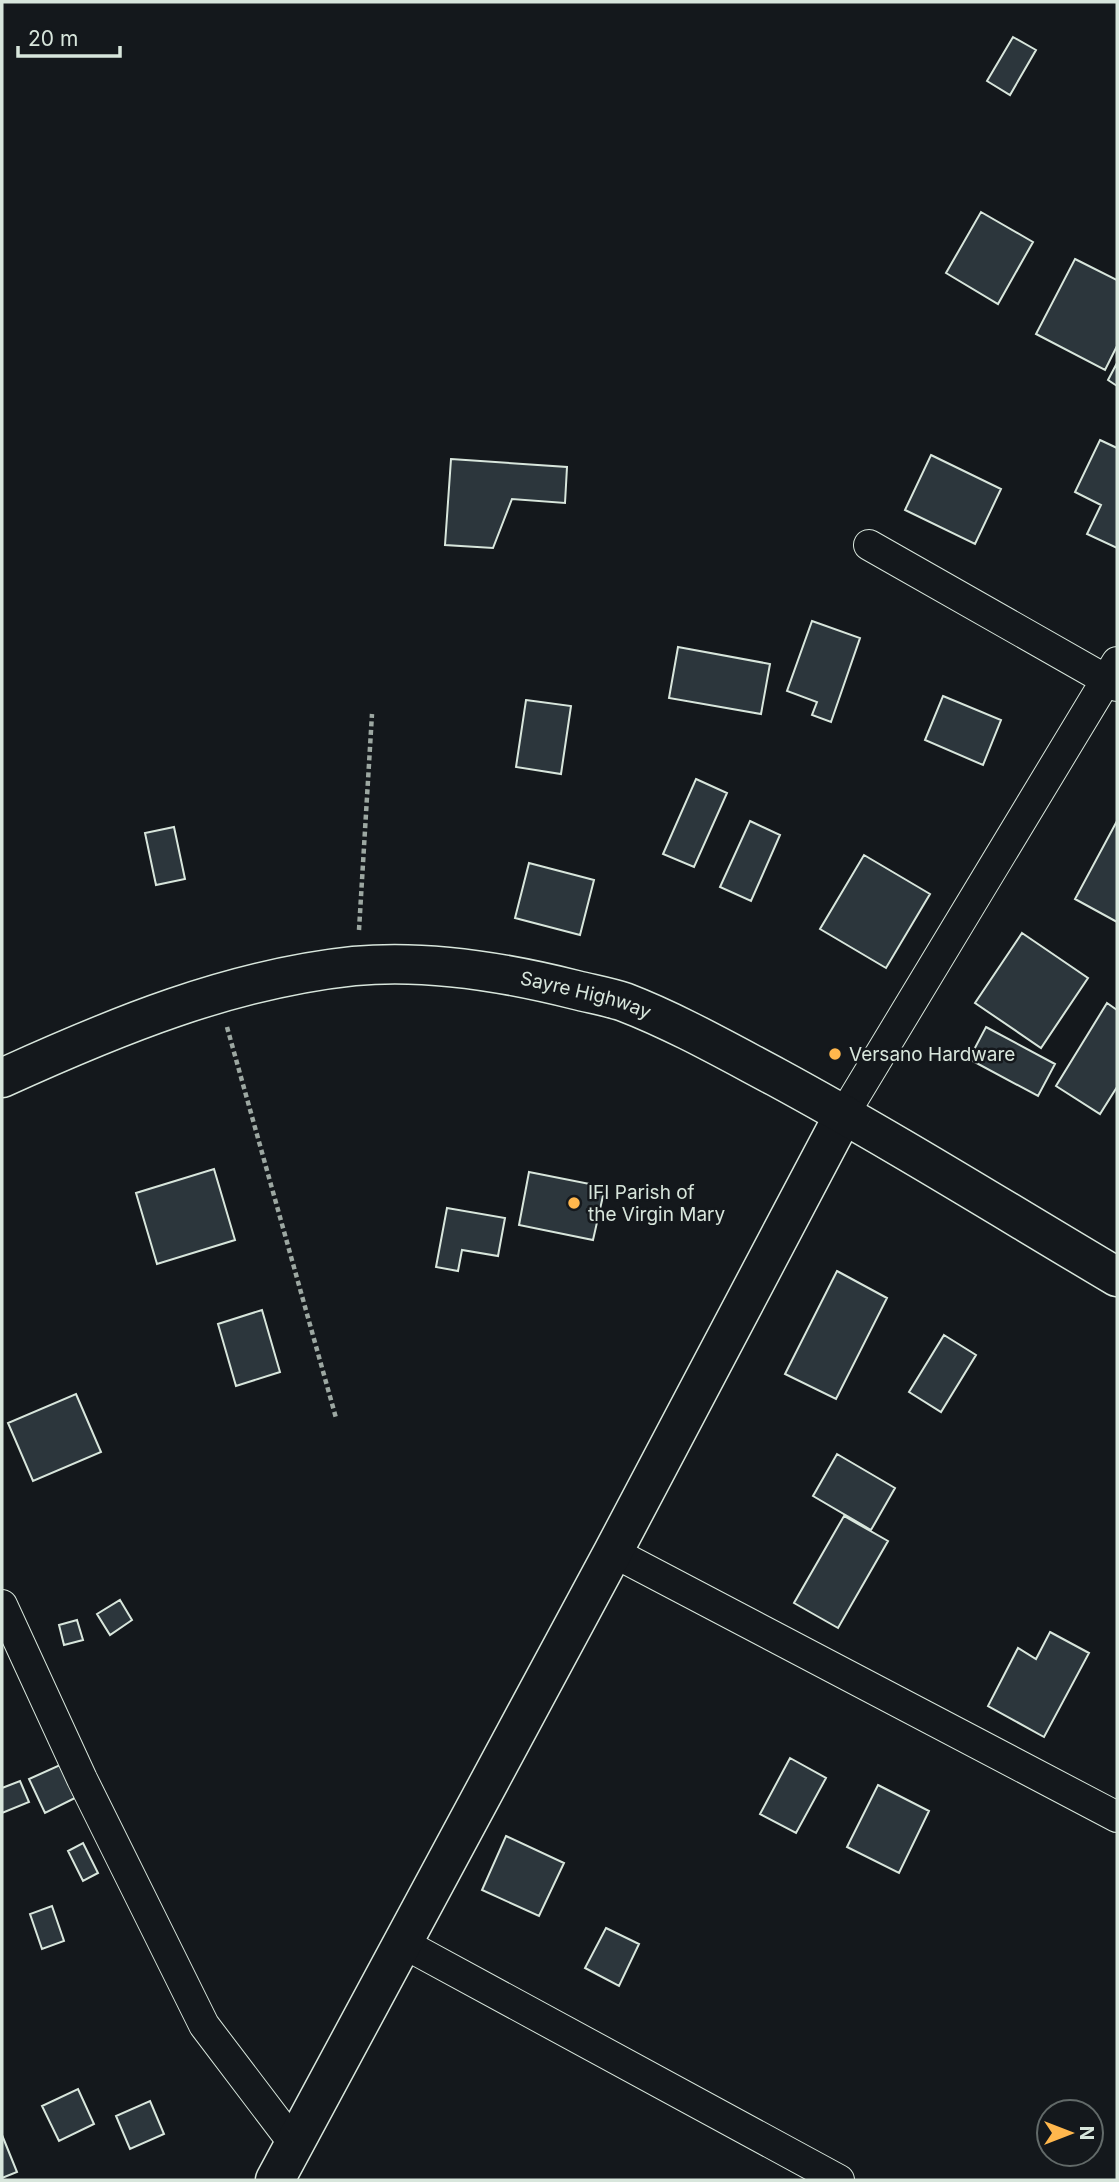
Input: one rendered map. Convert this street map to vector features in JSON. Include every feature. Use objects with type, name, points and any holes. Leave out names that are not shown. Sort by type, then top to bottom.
[{"type":"main road","name":"Sayre Highway","points":[[2,1078],[97,1035],[218,993],[270,979],[357,966],[443,966],[535,979],[622,1002],[707,1040],[844,1114],[1117,1277]]},
{"type":"main road","points":[[275,2180],[401,1941],[613,1552],[844,1114]]},
{"type":"street","points":[[844,1114],[1114,676],[869,545]]},
{"type":"street","points":[[613,1552],[1117,1817]]},
{"type":"street","points":[[2,1605],[82,1779],[204,2025],[295,2145]]},
{"type":"street","points":[[401,1941],[839,2180]]},
{"type":"path","points":[[357,966],[372,714]]},
{"type":"path","points":[[218,993],[336,1418]]},
{"type":"building","points":[[1013,37],[1036,50],[1010,95],[987,81]]},
{"type":"building","points":[[981,212],[1033,242],[998,304],[946,273]]},
{"type":"building","points":[[1075,259],[1117,280],[1117,346],[1105,370],[1036,334]]},
{"type":"building","points":[[1117,363],[1117,386],[1108,380]]},
{"type":"building","points":[[1100,440],[1117,448],[1117,548],[1087,534],[1101,505],[1075,492]]},
{"type":"building","points":[[931,455],[1001,489],[975,544],[905,510]]},
{"type":"building","points":[[451,459],[567,467],[565,503],[512,499],[493,548],[445,545]]},
{"type":"building","points":[[812,621],[860,638],[831,722],[812,715],[817,702],[787,691]]},
{"type":"building","points":[[678,647],[770,664],[761,714],[669,698]]},
{"type":"building","points":[[943,696],[1001,720],[983,765],[925,740]]},
{"type":"building","points":[[526,700],[571,706],[561,774],[516,767]]},
{"type":"building","points":[[696,779],[727,793],[694,867],[663,854]]},
{"type":"building","points":[[750,821],[780,835],[751,901],[720,887]]},
{"type":"building","points":[[1117,821],[1117,922],[1075,899]]},
{"type":"building","points":[[174,827],[185,879],[156,885],[145,833]]},
{"type":"building","points":[[864,855],[930,894],[886,968],[820,929]]},
{"type":"building","points":[[529,863],[594,880],[580,935],[515,918]]},
{"type":"building","points":[[1022,933],[1088,978],[1041,1048],[975,1003]]},
{"type":"building","points":[[1107,1003],[1117,1010],[1117,1087],[1100,1114],[1056,1086]]},
{"type":"building","points":[[986,1027],[1055,1064],[1038,1096],[969,1059]]},
{"type":"building","points":[[214,1169],[235,1240],[157,1264],[136,1193]]},
{"type":"building","points":[[529,1172],[605,1187],[593,1240],[519,1225]]},
{"type":"building","points":[[447,1208],[505,1218],[498,1256],[462,1250],[458,1271],[436,1267]]},
{"type":"building","points":[[837,1271],[887,1298],[836,1399],[785,1374]]},
{"type":"building","points":[[262,1310],[280,1372],[236,1386],[218,1324]]},
{"type":"building","points":[[944,1335],[976,1355],[941,1412],[909,1392]]},
{"type":"building","points":[[76,1394],[101,1452],[33,1481],[8,1423]]},
{"type":"building","points":[[837,1454],[895,1488],[871,1530],[813,1496]]},
{"type":"building","points":[[844,1516],[888,1541],[838,1628],[794,1603]]},
{"type":"building","points":[[120,1600],[132,1620],[110,1635],[97,1614]]},
{"type":"building","points":[[77,1620],[83,1640],[64,1645],[59,1625]]},
{"type":"building","points":[[1050,1632],[1089,1653],[1044,1737],[988,1706],[1018,1648],[1036,1659]]},
{"type":"building","points":[[790,1758],[826,1778],[796,1833],[760,1814]]},
{"type":"building","points":[[60,1765],[75,1798],[45,1813],[29,1779]]},
{"type":"building","points":[[20,1781],[29,1802],[2,1813],[2,1788]]},
{"type":"building","points":[[878,1785],[929,1811],[899,1873],[847,1847]]},
{"type":"building","points":[[506,1836],[564,1863],[539,1916],[482,1890]]},
{"type":"building","points":[[83,1843],[98,1873],[83,1881],[68,1851]]},
{"type":"building","points":[[52,1906],[64,1941],[42,1949],[30,1914]]},
{"type":"building","points":[[606,1928],[639,1944],[619,1986],[585,1968]]},
{"type":"building","points":[[78,2089],[94,2124],[59,2141],[42,2106]]},
{"type":"building","points":[[150,2101],[164,2134],[130,2149],[116,2116]]},
{"type":"building","points":[[2,2135],[17,2172],[2,2178]]},
{"type":"place","name":"Versano Hardware","points":[[835,1054]]},
{"type":"place","name":"IFI Parish of the Virgin Mary","points":[[574,1203]]}]
